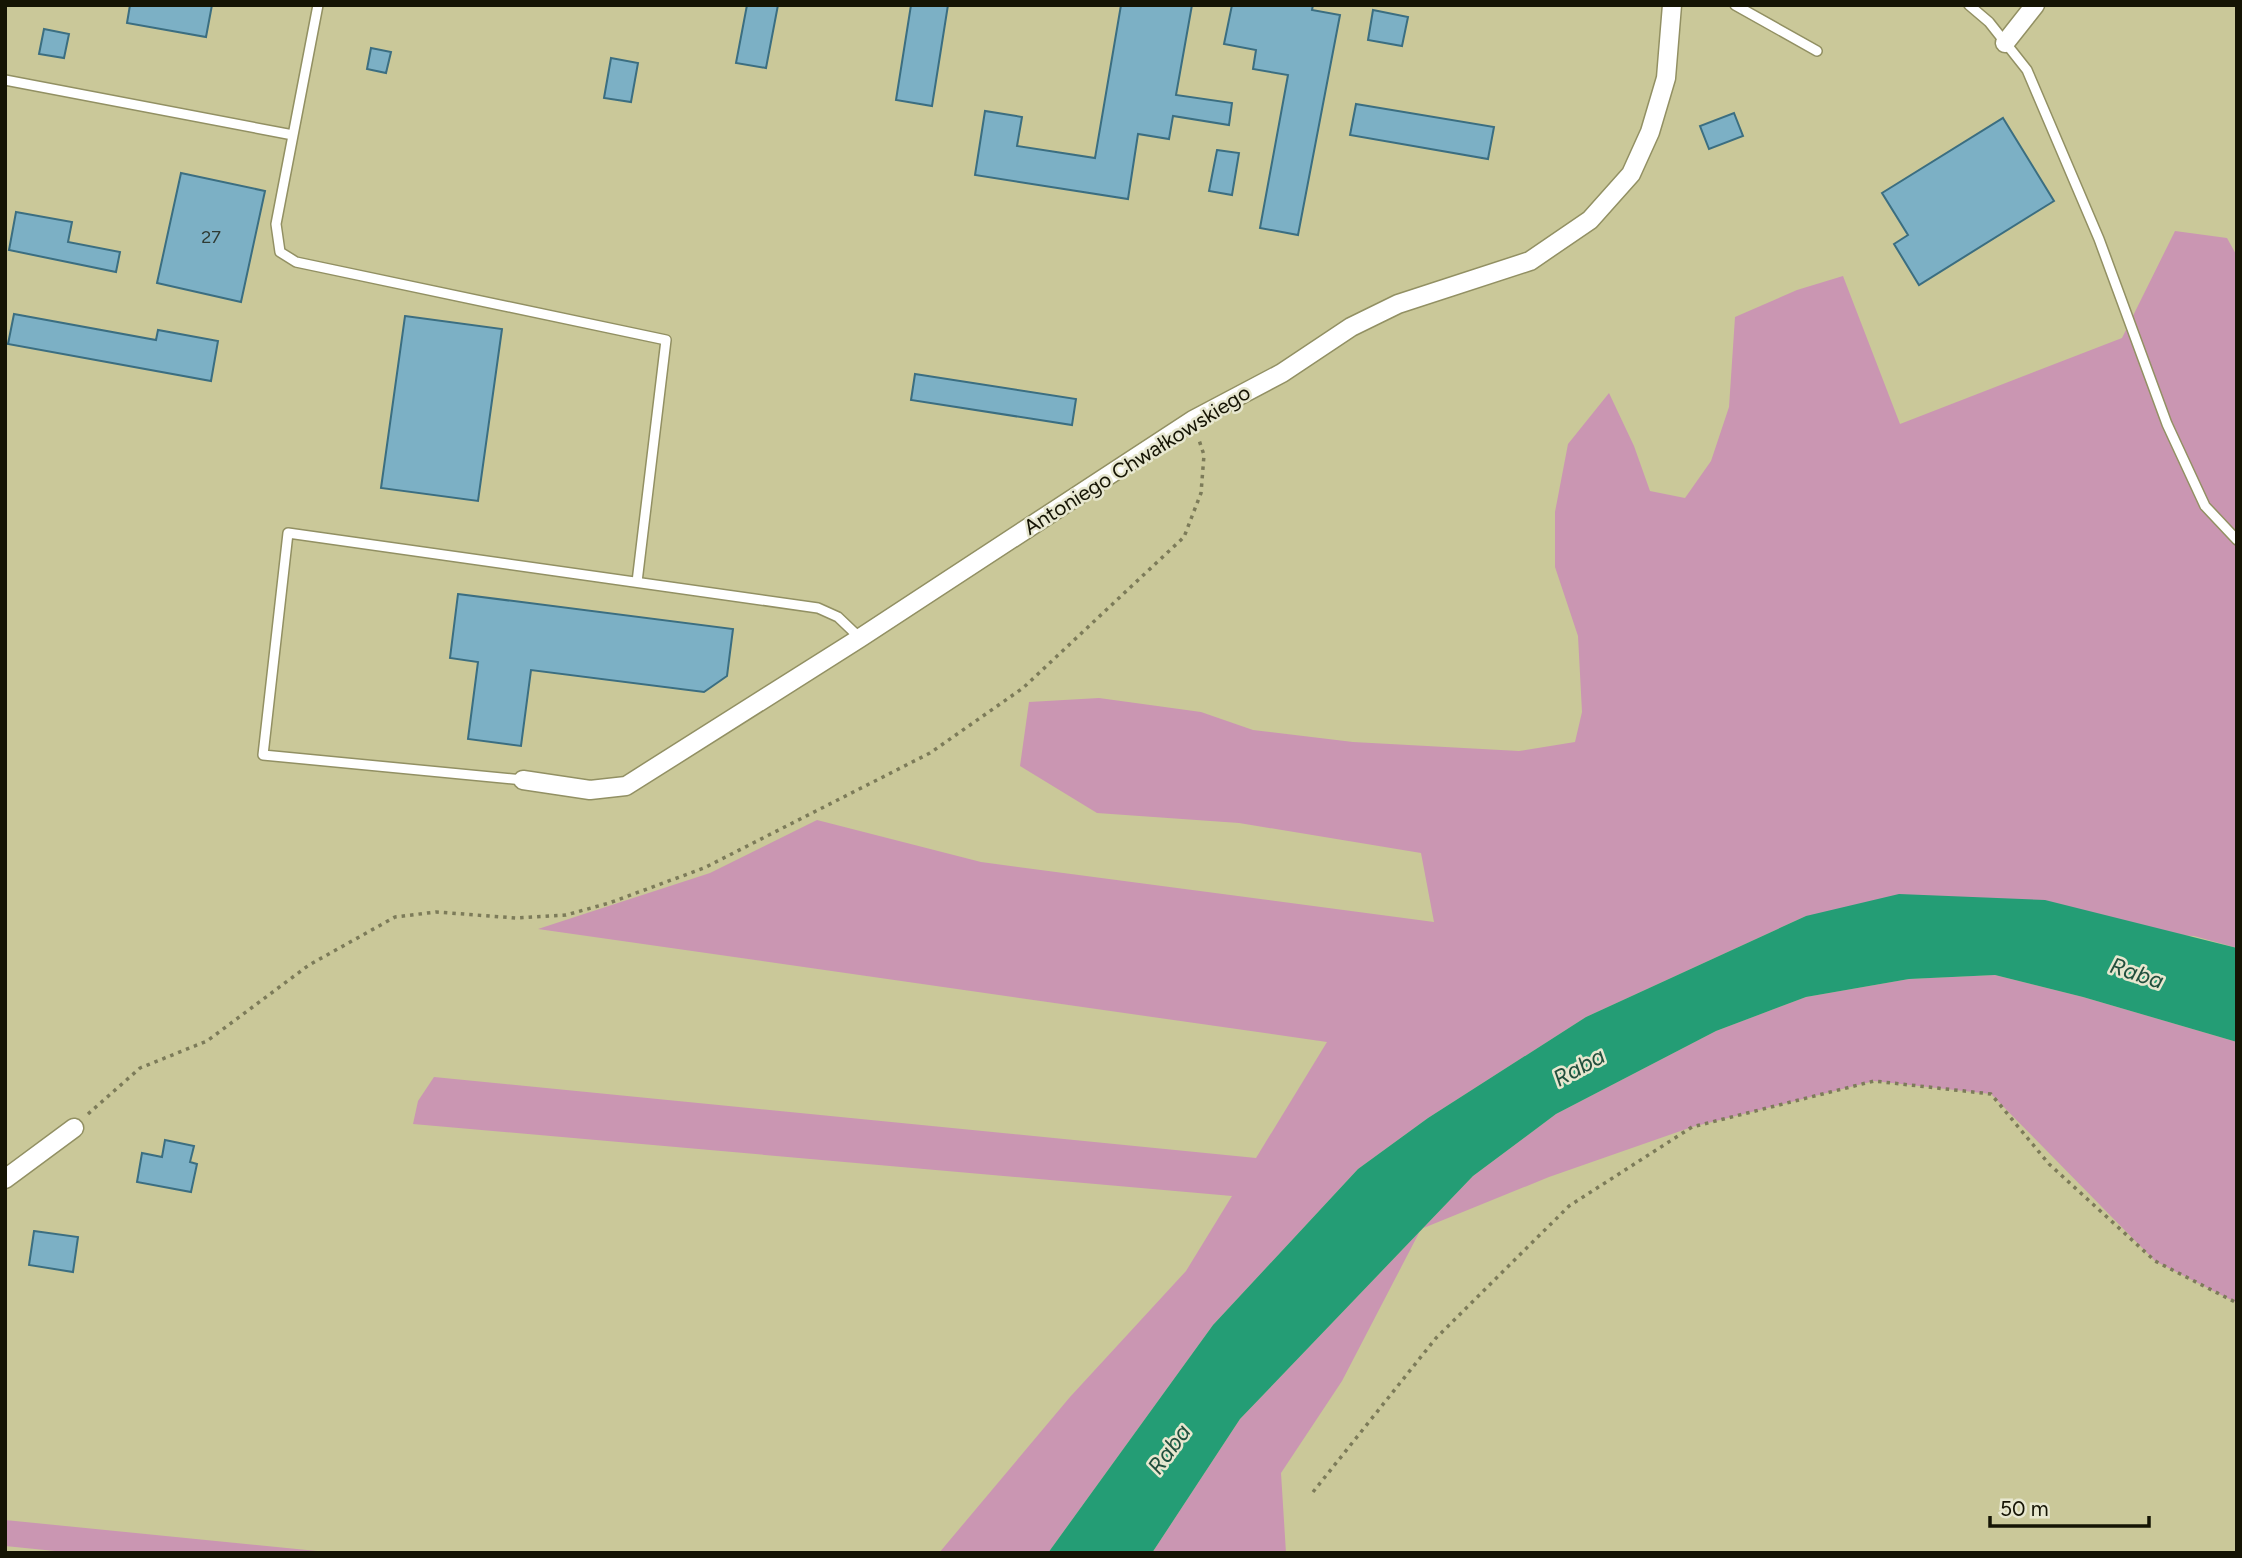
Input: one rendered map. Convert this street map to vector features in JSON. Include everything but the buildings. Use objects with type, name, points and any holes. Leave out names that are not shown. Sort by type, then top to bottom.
[{"type":"street","name":"Antoniego Chwałkowskiego","points":[[523,780],[590,790],[626,786],[860,638],[1193,421],[1282,373],[1351,327],[1398,304],[1530,261],[1590,220],[1631,174],[1650,132],[1666,78],[1672,5]]},
{"type":"street","points":[[2005,43],[2035,5]]},
{"type":"street","points":[[5,1179],[74,1128]]},
{"type":"lane","points":[[318,5],[276,224],[280,252],[296,262],[666,340],[637,582]]},
{"type":"lane","points":[[1735,5],[1817,51]]},
{"type":"lane","points":[[1969,5],[1989,22],[2027,70],[2099,239],[2166,424],[2205,506],[2237,540]]},
{"type":"lane","points":[[5,80],[293,135]]},
{"type":"lane","points":[[523,780],[263,755],[288,533],[818,608],[838,617],[860,638]]},
{"type":"path","points":[[74,1128],[140,1068],[207,1041],[309,965],[395,917],[436,912],[516,918],[541,917],[566,915],[609,904],[704,868],[930,753],[1023,688],[1184,537],[1201,493],[1204,455],[1193,421]]},
{"type":"path","points":[[1313,1492],[1436,1338],[1569,1206],[1692,1127],[1874,1081],[1991,1094],[2049,1164],[2155,1261],[2237,1303]]},
{"type":"shaded area","points":[[2175,231],[2227,238],[2237,256],[2237,948],[2194,936],[1806,916],[1586,1017],[1428,1118],[1358,1169],[1213,1325],[1048,1553],[939,1553],[1070,1397],[1186,1271],[1232,1196],[413,1124],[418,1101],[434,1077],[1256,1158],[1327,1042],[538,929],[710,873],[817,820],[981,862],[1434,922],[1421,853],[1239,823],[1097,813],[1020,766],[1029,702],[1099,698],[1201,712],[1253,730],[1353,742],[1519,751],[1575,742],[1582,712],[1578,636],[1555,567],[1555,512],[1568,444],[1609,393],[1634,446],[1650,491],[1685,498],[1711,461],[1729,407],[1735,317],[1797,290],[1843,276],[1900,424],[2122,338]]},
{"type":"shaded area","points":[[1995,975],[2083,997],[2237,1042],[2237,1303],[2155,1261],[1991,1094],[1874,1081],[1692,1127],[1549,1177],[1423,1228],[1473,1176],[1556,1114],[1716,1031],[1806,997],[1909,979]]},
{"type":"shaded area","points":[[1420,1232],[1342,1381],[1281,1473],[1286,1553],[1152,1553],[1240,1419]]},
{"type":"shaded area","points":[[5,1520],[337,1553],[75,1553],[5,1546]]},
{"type":"water","name":"Raba","points":[[1899,894],[2045,900],[2237,948],[2237,1042],[2083,997],[1995,975],[1909,979],[1806,997],[1716,1031],[1556,1114],[1473,1176],[1240,1419],[1152,1553],[1048,1553],[1213,1325],[1358,1169],[1428,1118],[1586,1017],[1806,916]]}]
